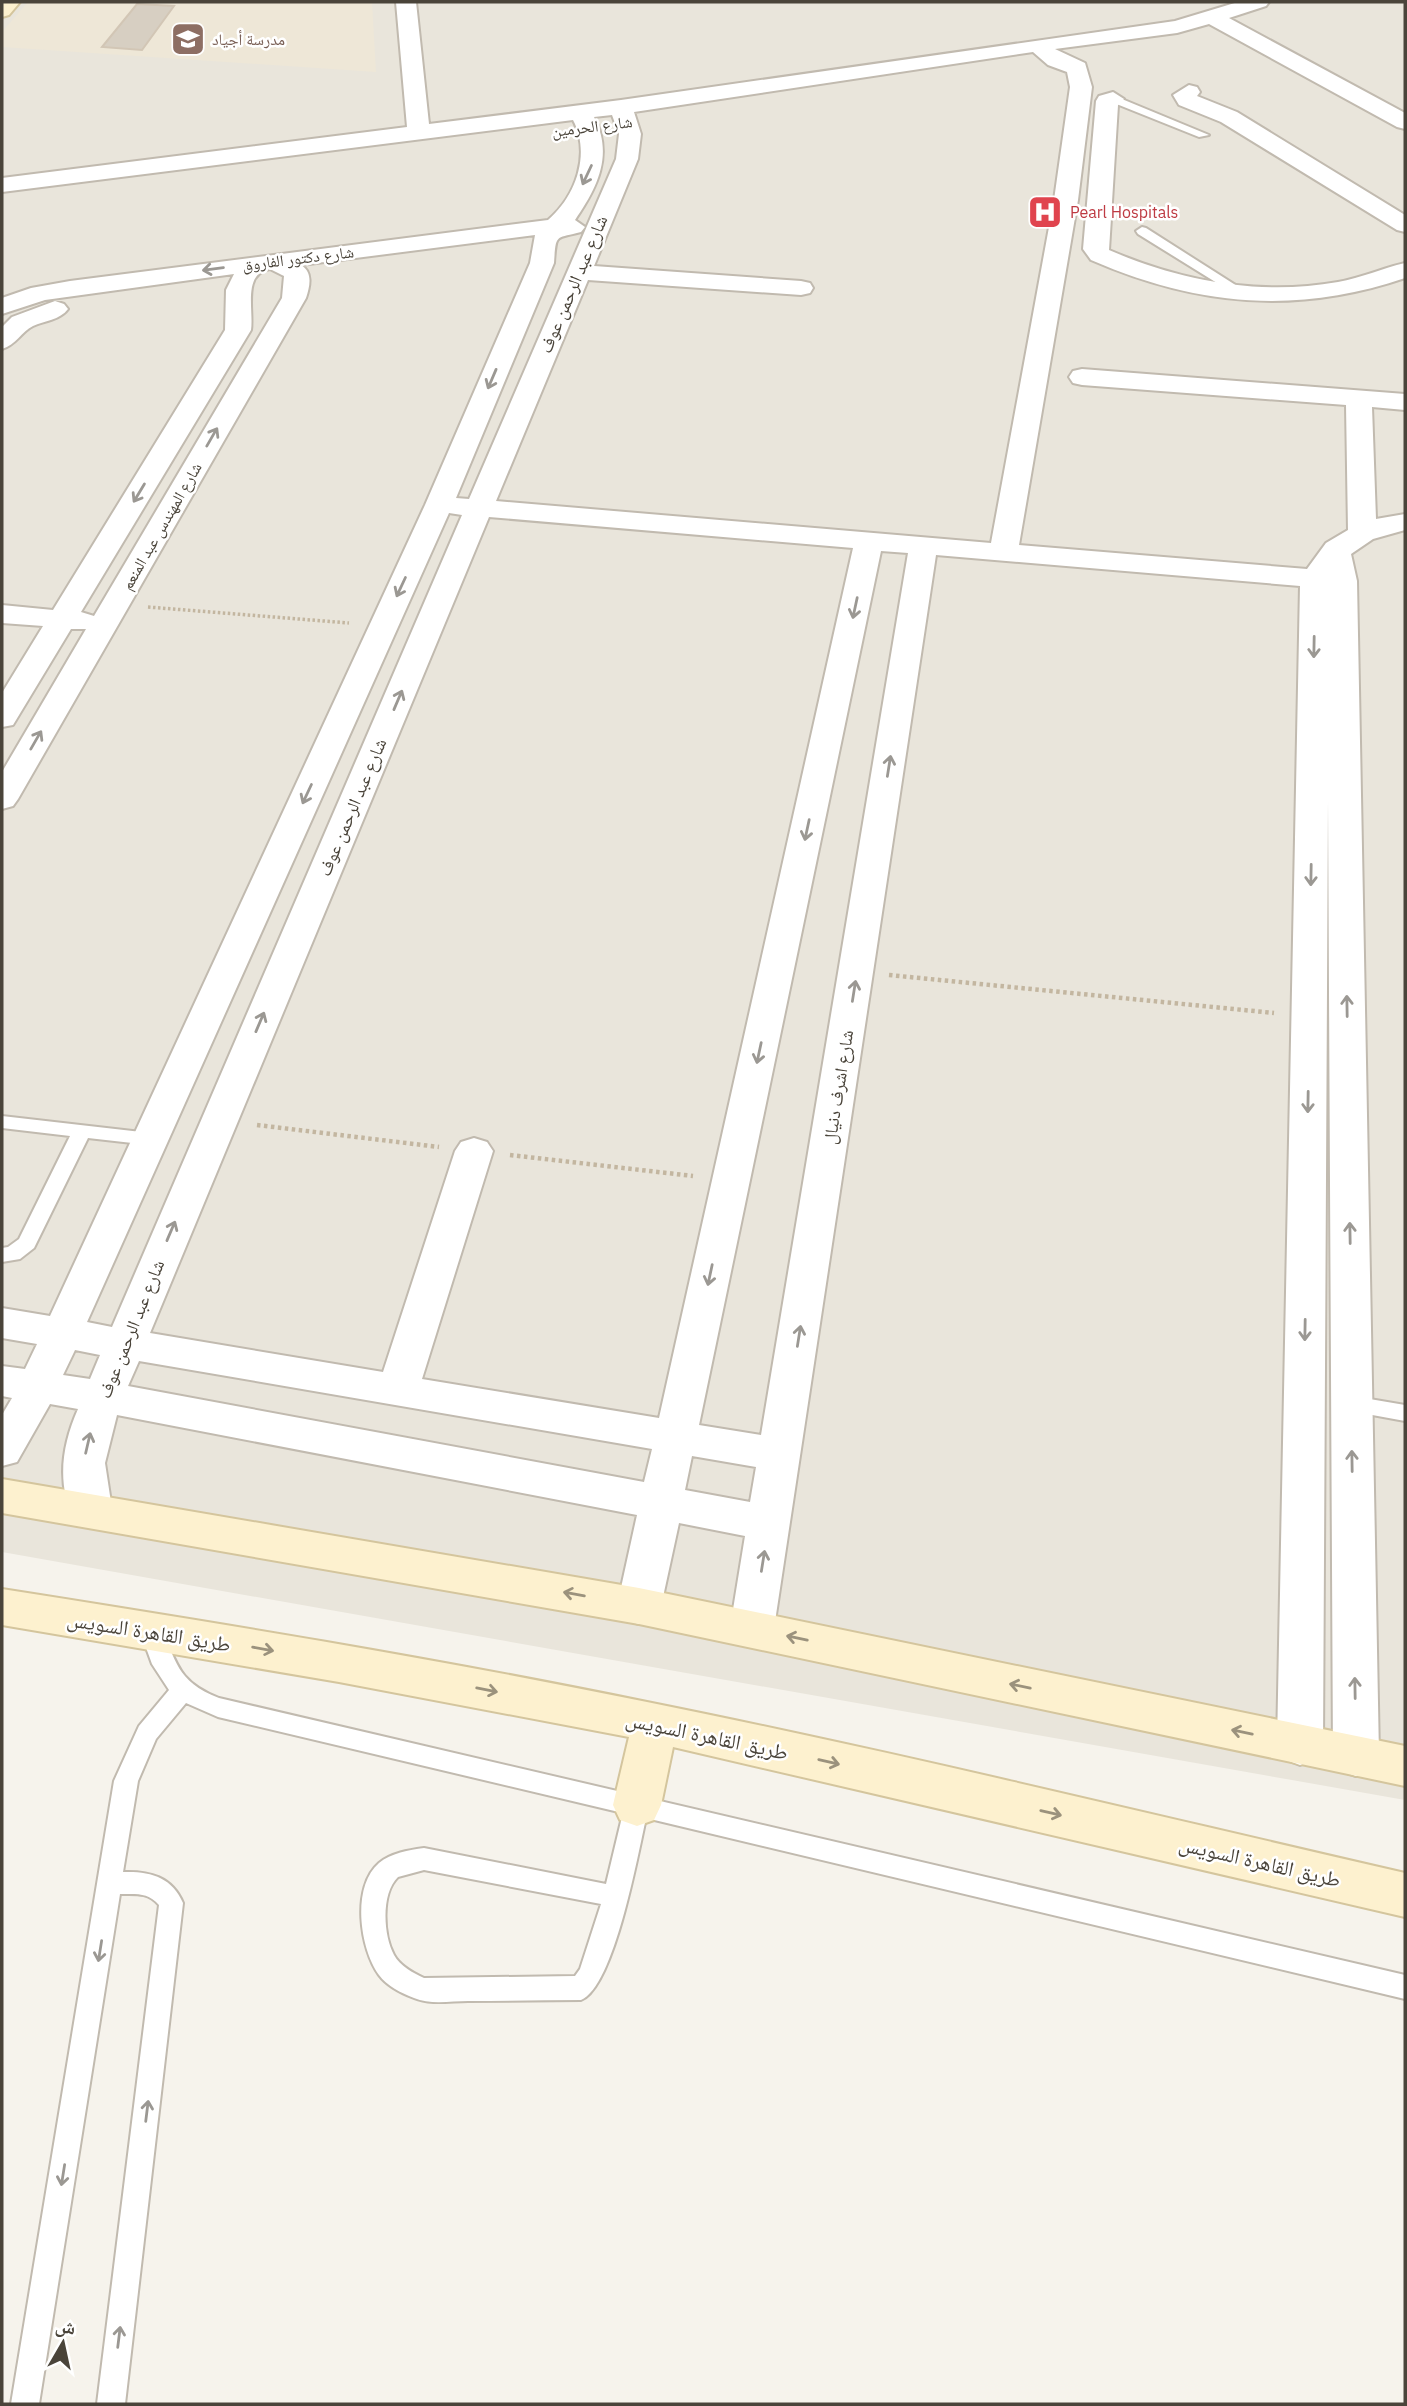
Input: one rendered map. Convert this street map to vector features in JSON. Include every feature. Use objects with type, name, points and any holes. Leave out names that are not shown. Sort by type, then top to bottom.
[{"type":"main road","points":[[2,11],[10,2]]},
{"type":"main road","points":[[2,1496],[90,1509],[639,1606],[1405,1766]]},
{"type":"main road","name":"طريق القاهرة السويس","points":[[2,1607],[433,1679],[654,1724],[1405,1895]]},
{"type":"main road","points":[[637,1805],[654,1724]]},
{"type":"street","points":[[406,2],[419,132]]},
{"type":"street","name":"شارع الحرمين","points":[[2,195],[624,114],[1045,52],[1077,54],[1157,37],[1177,27],[1259,2]]},
{"type":"street","points":[[1212,17],[1405,122]]},
{"type":"street","points":[[1003,552],[1067,191],[1081,87],[1077,54]]},
{"type":"street","points":[[1189,92],[1184,95],[1187,100],[1229,117],[1405,225]]},
{"type":"street","points":[[1113,99],[1107,101],[1095,249],[1100,255],[1176,281],[1242,293],[1276,295],[1340,289],[1405,271]]},
{"type":"street","name":"شارع عبد الرحمن عوف","points":[[90,1509],[82,1477],[87,1441],[103,1397],[627,159],[630,134],[624,114]]},
{"type":"street","name":"شارع الحرمين","points":[[2,185],[419,132],[585,119]]},
{"type":"street","name":"شارع عبد الرحمن عوف","points":[[2,1451],[20,1384],[61,1333],[439,505],[542,263],[550,237],[572,206],[591,169],[595,147],[585,119]]},
{"type":"street","points":[[1067,191],[1100,193]]},
{"type":"street","name":"شارع دكتور الفاروق","points":[[4,334],[37,314],[57,308],[256,270],[297,277],[550,237]]},
{"type":"street","name":"شارع دكتور الفاروق","points":[[2,306],[40,293],[550,237],[588,249],[801,288]]},
{"type":"street","points":[[256,270],[291,267],[297,277]]},
{"type":"street","name":"شارع المهندس عبد المنعم","points":[[2,719],[237,330],[240,321],[236,303],[256,270]]},
{"type":"street","name":"شارع المهندس عبد المنعم","points":[[2,799],[294,298],[297,277]]},
{"type":"street","points":[[1082,377],[1405,402]]},
{"type":"street","points":[[1359,399],[1362,533]]},
{"type":"street","points":[[439,505],[1003,552],[1331,570]]},
{"type":"street","points":[[1300,1745],[1309,1016],[1331,570],[1362,533],[1405,522]]},
{"type":"street","points":[[639,1606],[869,541]]},
{"type":"street","name":"شارع اشرف دنيال","points":[[752,1628],[923,546]]},
{"type":"street","points":[[1331,570],[1352,1404],[1356,1756]]},
{"type":"street","points":[[2,614],[62,619],[111,613]]},
{"type":"street","points":[[398,1391],[474,1151]]},
{"type":"street","points":[[2,1323],[780,1455]]},
{"type":"street","points":[[20,1384],[103,1397],[769,1523]]},
{"type":"lane","points":[[1113,99],[1203,135]]},
{"type":"lane","points":[[1142,231],[1242,293]]},
{"type":"lane","points":[[2,1122],[149,1139]]},
{"type":"lane","points":[[2,1255],[13,1254],[27,1243],[82,1131]]},
{"type":"lane","points":[[1352,1404],[1405,1413]]},
{"type":"lane","points":[[151,1631],[156,1653],[167,1673],[198,1701],[1405,1987]]},
{"type":"lane","points":[[25,2404],[126,1781],[147,1733],[183,1690]]},
{"type":"lane","points":[[614,1896],[424,1859],[411,1860],[387,1871],[374,1891],[379,1949],[388,1967],[403,1981],[423,1990],[574,1990],[588,1983],[592,1976],[614,1896],[637,1805]]},
{"type":"lane","points":[[111,1884],[152,1883],[165,1891],[171,1903],[111,2404]]},
{"type":"path","points":[[111,613],[383,626]]},
{"type":"path","points":[[857,971],[1309,1016]]},
{"type":"shaded area","points":[[2,2],[1405,2],[1405,1800],[2,1552]]},
{"type":"shaded area","name":"مدرسة أجياد","points":[[28,2],[372,2],[376,72],[2,47],[2,32]]},
{"type":"building","points":[[137,4],[174,6],[142,50],[102,47]]},
{"type":"place","name":"مدرسة أجياد","points":[[188,39]]},
{"type":"place","name":"Pearl Hospitals","points":[[1045,212]]}]
